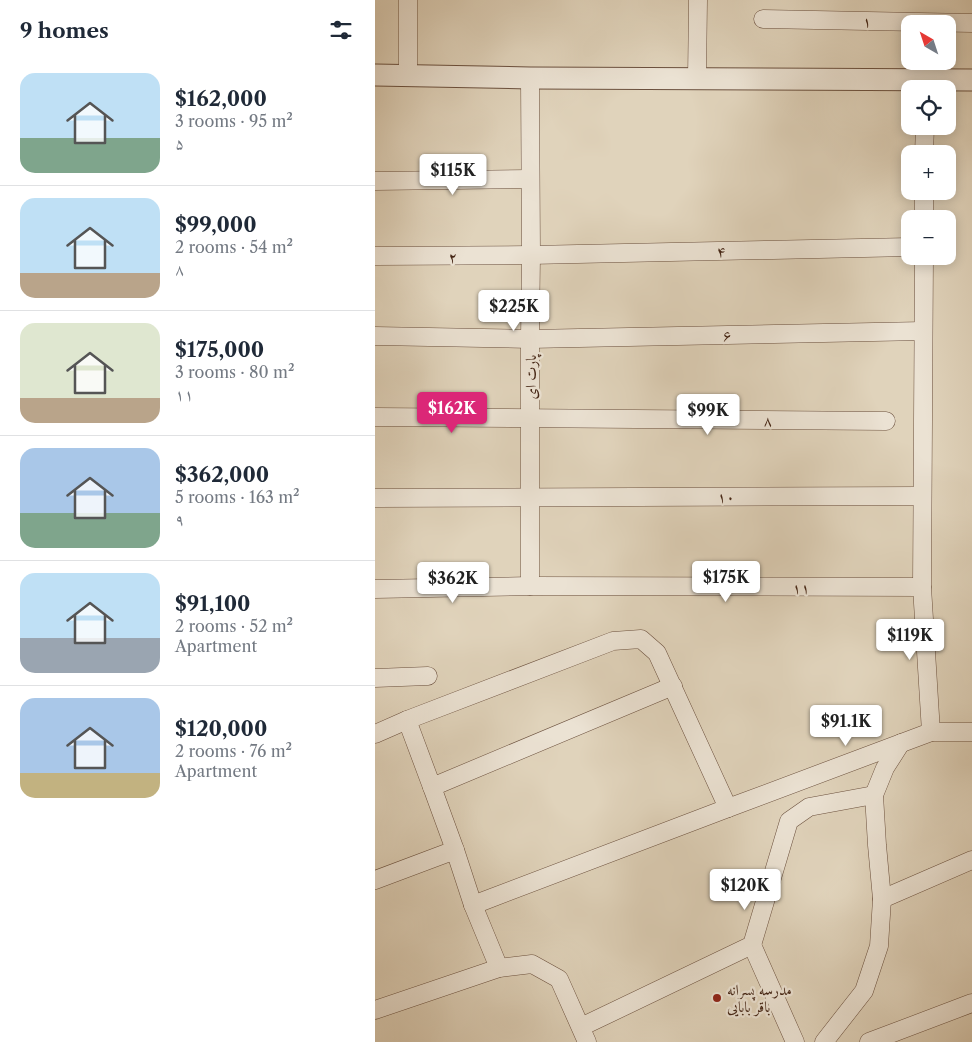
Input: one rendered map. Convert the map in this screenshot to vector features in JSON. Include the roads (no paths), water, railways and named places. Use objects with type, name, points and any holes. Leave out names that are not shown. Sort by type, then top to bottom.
[{"type":"street","points":[[408,0],[408,76]]},
{"type":"street","points":[[697,79],[698,0]]},
{"type":"street","name":"۱","points":[[763,20],[972,23]]},
{"type":"street","points":[[375,75],[901,83]]},
{"type":"street","name":"پارت ای","points":[[530,78],[530,586]]},
{"type":"street","points":[[956,81],[972,80]]},
{"type":"street","points":[[375,181],[530,179]]},
{"type":"street","name":"۴","points":[[531,255],[901,246]]},
{"type":"street","name":"۲","points":[[375,256],[531,255]]},
{"type":"street","points":[[924,265],[922,587],[931,732]]},
{"type":"street","name":"۶","points":[[375,336],[530,339],[923,331]]},
{"type":"street","name":"۸","points":[[375,417],[886,421]]},
{"type":"street","name":"۱۰","points":[[375,498],[922,496]]},
{"type":"street","name":"۱۱","points":[[375,589],[530,586],[922,587]]},
{"type":"street","points":[[375,734],[613,641],[641,639],[657,653],[728,808]]},
{"type":"street","points":[[375,678],[428,676]]},
{"type":"street","points":[[432,787],[673,686]]},
{"type":"street","points":[[407,720],[455,850],[473,905],[499,968]]},
{"type":"street","points":[[473,905],[931,732],[972,732]]},
{"type":"street","points":[[824,1042],[864,992],[879,946],[882,899],[874,795],[885,768],[901,743]]},
{"type":"street","points":[[795,1042],[752,945],[789,821],[809,807],[874,795]]},
{"type":"street","points":[[375,880],[455,850]]},
{"type":"street","points":[[882,899],[972,860]]},
{"type":"street","points":[[375,1010],[499,968],[532,964],[559,979],[584,1034],[752,945]]},
{"type":"street","points":[[869,1042],[972,1003]]},
{"type":"place","name":"مدرسه پسرانه باقر بابایی","points":[[717,998]]}]
